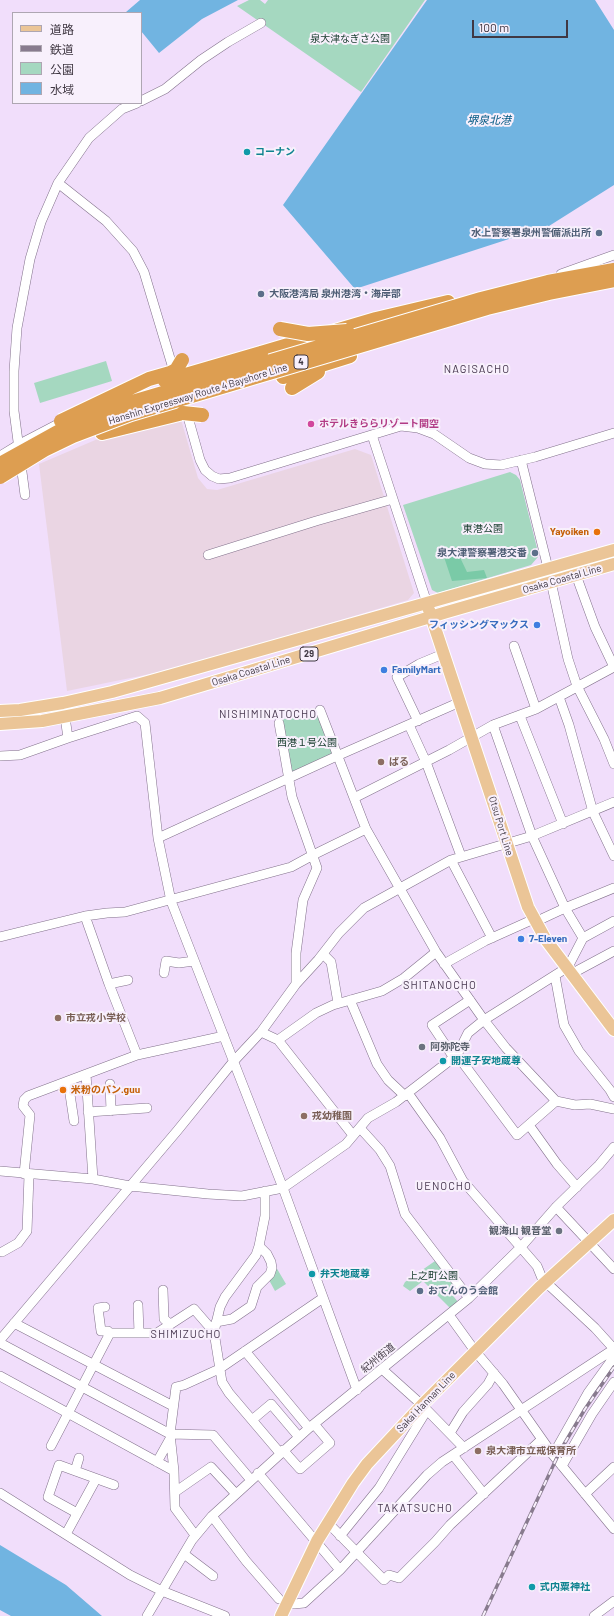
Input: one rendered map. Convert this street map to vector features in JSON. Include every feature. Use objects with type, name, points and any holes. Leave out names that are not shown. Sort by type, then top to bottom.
[{"type":"highway","name":"Hanshin Expressway Route 4 Bayshore Line","points":[[0,463],[67,427],[101,413],[189,385],[481,298],[548,282],[614,269]]},
{"type":"highway","name":"Hanshin Expressway Route 4 Bayshore Line","points":[[0,477],[44,450],[103,424],[170,402],[452,318],[542,294],[614,280]]},
{"type":"highway","points":[[280,329],[308,334],[342,331],[387,323],[481,298]]},
{"type":"highway","name":"4","points":[[90,405],[369,320],[448,302]]},
{"type":"highway","points":[[287,382],[452,318]]},
{"type":"highway","points":[[0,477],[45,452],[102,433],[287,382],[384,344]]},
{"type":"highway","points":[[0,463],[41,432],[90,405],[149,379],[176,370],[182,360]]},
{"type":"highway","points":[[102,433],[183,413],[202,415]]},
{"type":"main road","name":"Osaka Coastal Line","points":[[0,711],[20,710],[63,703],[112,692],[614,550]]},
{"type":"main road","name":"Osaka Coastal Line","points":[[0,724],[42,722],[160,698],[431,616],[614,564]]},
{"type":"main road","name":"Otsu Port Line","points":[[427,603],[472,736],[506,844],[535,921],[546,940],[614,1030]]},
{"type":"main road","name":"Sakai Hannan Line","points":[[281,1616],[317,1541],[367,1464],[424,1408],[475,1352],[544,1283],[614,1220]]},
{"type":"street","points":[[142,100],[165,89],[201,60],[261,23]]},
{"type":"street","points":[[25,495],[14,411],[14,353],[17,328],[30,259],[41,222],[58,183],[89,138],[122,109],[134,104]]},
{"type":"street","points":[[58,183],[106,221],[133,251],[144,272],[184,402],[200,460],[204,470],[212,476],[220,479],[230,478],[401,426],[418,428],[434,434],[469,458],[485,464],[501,465],[614,433]]},
{"type":"street","points":[[0,456],[18,445],[91,409],[177,381],[448,302],[567,272],[614,255]]},
{"type":"street","points":[[0,483],[22,468],[59,448],[95,432],[184,402],[384,344],[528,299],[614,269]]},
{"type":"street","points":[[372,435],[427,603]]},
{"type":"street","points":[[521,460],[548,568],[568,659],[577,686],[604,739],[614,764]]},
{"type":"street","points":[[208,555],[316,521],[393,499]]},
{"type":"street","points":[[354,798],[426,762],[493,725],[536,709],[614,667],[595,627],[576,575]]},
{"type":"street","points":[[514,646],[536,709]]},
{"type":"street","points":[[443,654],[419,664],[398,676],[426,762],[461,856]]},
{"type":"street","points":[[559,697],[593,812],[614,856]]},
{"type":"street","points":[[158,838],[337,756],[460,702]]},
{"type":"street","points":[[320,710],[366,829],[436,952],[484,1020],[506,1048],[556,1101],[575,1105],[590,1104],[614,1109]]},
{"type":"street","points":[[0,756],[20,755],[137,716],[145,723],[158,838],[171,901],[283,1188],[357,1390]]},
{"type":"street","points":[[520,716],[563,824]]},
{"type":"street","points":[[65,717],[68,738]]},
{"type":"street","points":[[279,723],[292,797],[297,816],[313,854],[317,868],[303,900],[296,953],[296,984]]},
{"type":"street","points":[[493,725],[532,836],[565,908],[583,938]]},
{"type":"street","points":[[0,1340],[233,1062],[261,1032],[296,984],[323,954],[339,933],[364,908],[451,860],[532,836],[614,802]]},
{"type":"street","points":[[0,937],[85,916],[125,912],[171,901],[291,867],[313,854],[366,829]]},
{"type":"street","points":[[451,860],[492,938]]},
{"type":"street","points":[[444,964],[492,938],[614,888]]},
{"type":"street","points":[[85,916],[109,984],[137,1055]]},
{"type":"street","points":[[570,970],[583,938],[614,921]]},
{"type":"street","points":[[0,1172],[94,1179],[130,1186],[242,1196],[283,1188],[346,1144],[352,1134],[360,1128],[368,1118],[407,1094],[455,1057],[468,1033],[484,1020],[555,976],[614,951]]},
{"type":"street","points":[[278,1040],[316,1013],[338,1003],[382,990],[404,978],[436,952]]},
{"type":"street","points":[[323,954],[331,962],[338,1003]]},
{"type":"street","points":[[164,973],[166,961],[179,963],[194,961]]},
{"type":"street","points":[[555,976],[564,1025],[579,1051],[614,1097]]},
{"type":"street","points":[[109,984],[128,980]]},
{"type":"street","points":[[294,1604],[304,1603],[340,1570],[427,1475],[453,1455],[522,1412],[614,1349],[595,1328],[544,1283],[537,1266],[463,1181],[440,1138],[407,1094],[388,1080],[377,1064],[350,1000]]},
{"type":"street","points":[[470,1000],[432,1025],[455,1057],[517,1135],[556,1101]]},
{"type":"street","points":[[261,1032],[278,1040],[352,1134]]},
{"type":"street","points":[[2,1252],[18,1243],[27,1231],[27,1174],[30,1115],[23,1106],[24,1100],[28,1096],[137,1055],[224,1036]]},
{"type":"street","points":[[86,1074],[94,1179]]},
{"type":"street","points":[[68,1081],[74,1121]]},
{"type":"street","points":[[110,1084],[111,1110]]},
{"type":"street","points":[[88,1112],[146,1108]]},
{"type":"street","points":[[529,1125],[557,1164],[577,1187]]},
{"type":"street","points":[[360,1128],[380,1150],[390,1166],[405,1214],[469,1298]]},
{"type":"street","name":"紀州街道","points":[[147,1616],[195,1535],[212,1516],[311,1426],[469,1298],[521,1246],[556,1207],[599,1165],[614,1147]]},
{"type":"street","points":[[245,1350],[311,1426],[330,1443],[300,1469],[281,1452],[252,1420],[222,1382],[214,1332],[220,1307],[256,1255],[265,1216],[265,1191]]},
{"type":"street","points":[[556,1207],[614,1269]]},
{"type":"street","points":[[216,1322],[232,1319],[251,1306],[257,1287],[270,1274],[272,1268],[271,1262],[267,1254],[259,1246]]},
{"type":"street","points":[[163,1290],[164,1319],[170,1324]]},
{"type":"street","points":[[195,1535],[175,1508],[174,1471],[170,1436],[176,1387],[184,1385],[219,1368],[323,1298]]},
{"type":"street","points":[[138,1305],[139,1333]]},
{"type":"street","points":[[105,1306],[98,1308],[101,1331],[108,1331],[110,1333],[157,1333],[194,1309],[214,1332]]},
{"type":"street","points":[[449,1315],[475,1352],[494,1373],[541,1440],[614,1528]]},
{"type":"street","points":[[14,1323],[173,1406]]},
{"type":"street","points":[[51,1446],[110,1333]]},
{"type":"street","points":[[0,1343],[170,1436],[212,1435],[251,1480]]},
{"type":"street","points":[[553,1455],[588,1393],[614,1357]]},
{"type":"street","points":[[382,1369],[464,1448]]},
{"type":"street","points":[[450,1433],[463,1412],[488,1384],[494,1373]]},
{"type":"street","points":[[0,1376],[174,1471]]},
{"type":"street","points":[[564,1468],[592,1414],[614,1382]]},
{"type":"street","points":[[252,1420],[270,1404],[299,1437]]},
{"type":"street","points":[[340,1536],[379,1488],[424,1408]]},
{"type":"street","points":[[157,1462],[170,1436]]},
{"type":"street","points":[[328,1523],[384,1580],[389,1574],[399,1578],[450,1525],[541,1440]]},
{"type":"street","points":[[453,1455],[484,1494]]},
{"type":"street","points":[[75,1471],[80,1458]]},
{"type":"street","points":[[77,1513],[48,1497],[59,1465],[114,1485]]},
{"type":"street","points":[[175,1492],[211,1467],[236,1494]]},
{"type":"street","points":[[586,1494],[614,1467]]},
{"type":"street","points":[[258,1473],[340,1570]]},
{"type":"street","points":[[66,1534],[96,1479]]},
{"type":"street","points":[[0,1493],[130,1576],[161,1593],[225,1616]]},
{"type":"street","points":[[212,1516],[246,1561],[279,1599]]},
{"type":"street","points":[[184,1554],[213,1576]]},
{"type":"street","points":[[594,1616],[614,1601]]},
{"type":"shaded area","points":[[180,416],[198,478],[207,489],[217,490],[355,449],[371,455],[414,593],[408,600],[179,668],[67,691],[39,464],[100,438],[129,434]]},
{"type":"green space","name":"泉大津なぎさ公園","points":[[249,0],[260,0],[265,4],[268,0],[425,0],[361,92],[237,6]]},
{"type":"green space","points":[[106,361],[112,381],[40,403],[34,383]]},
{"type":"green space","name":"東港公園","points":[[510,472],[516,475],[520,480],[537,548],[531,550],[533,557],[538,557],[531,565],[438,593],[432,590],[403,505]]},
{"type":"green space","points":[[456,549],[467,572],[484,570],[487,578],[452,581],[442,551]]},
{"type":"green space","name":"西港１号公園","points":[[317,708],[334,755],[291,775],[281,720]]},
{"type":"green space","name":"上之町公園","points":[[435,1261],[456,1286],[450,1292],[458,1302],[451,1309],[423,1281],[410,1291],[403,1286],[405,1282]]},
{"type":"green space","points":[[276,1267],[286,1284],[275,1291],[269,1280]]},
{"type":"water","points":[[140,0],[238,0],[202,19],[159,53],[142,32],[142,12],[126,12]]},
{"type":"water","name":"堺泉北港","points":[[427,0],[595,0],[614,30],[614,185],[549,226],[355,289],[283,205]]},
{"type":"water","points":[[0,1545],[66,1585],[102,1616],[11,1616],[0,1610]]},
{"type":"railway","points":[[483,1616],[560,1451],[585,1409],[614,1367]]},
{"type":"place","name":"コーナン","points":[[247,152]]},
{"type":"place","name":"水上警察署泉州警備派出所","points":[[599,233]]},
{"type":"place","name":"大阪港湾局 泉州港湾・海岸部","points":[[261,294]]},
{"type":"place","name":"ホテルきららリゾート関空","points":[[311,424]]},
{"type":"place","name":"Yayoiken","points":[[597,532]]},
{"type":"place","name":"泉大津警察署港交番","points":[[535,553]]},
{"type":"place","name":"フィッシングマックス","points":[[537,625]]},
{"type":"place","name":"FamilyMart","points":[[384,670]]},
{"type":"place","name":"ぱる","points":[[381,762]]},
{"type":"place","name":"7-Eleven","points":[[521,939]]},
{"type":"place","name":"市立戎小学校","points":[[58,1018]]},
{"type":"place","name":"阿弥陀寺","points":[[422,1047]]},
{"type":"place","name":"開運子安地蔵尊","points":[[443,1061]]},
{"type":"place","name":"米粉のパン.guu","points":[[63,1090]]},
{"type":"place","name":"戎幼稚園","points":[[304,1116]]},
{"type":"place","name":"観海山 観音堂","points":[[559,1231]]},
{"type":"place","name":"弁天地蔵尊","points":[[312,1274]]},
{"type":"place","name":"おてんのう会館","points":[[420,1291]]},
{"type":"place","name":"泉大津市立戒保育所","points":[[478,1451]]},
{"type":"place","name":"式内粟神社","points":[[532,1587]]},
{"type":"district","name":"NAGISACHO","points":[[477,369]]},
{"type":"district","name":"NISHIMINATOCHO","points":[[268,714]]},
{"type":"district","name":"SHITANOCHO","points":[[440,985]]},
{"type":"district","name":"UENOCHO","points":[[444,1186]]},
{"type":"district","name":"SHIMIZUCHO","points":[[186,1334]]},
{"type":"district","name":"TAKATSUCHO","points":[[415,1508]]}]
